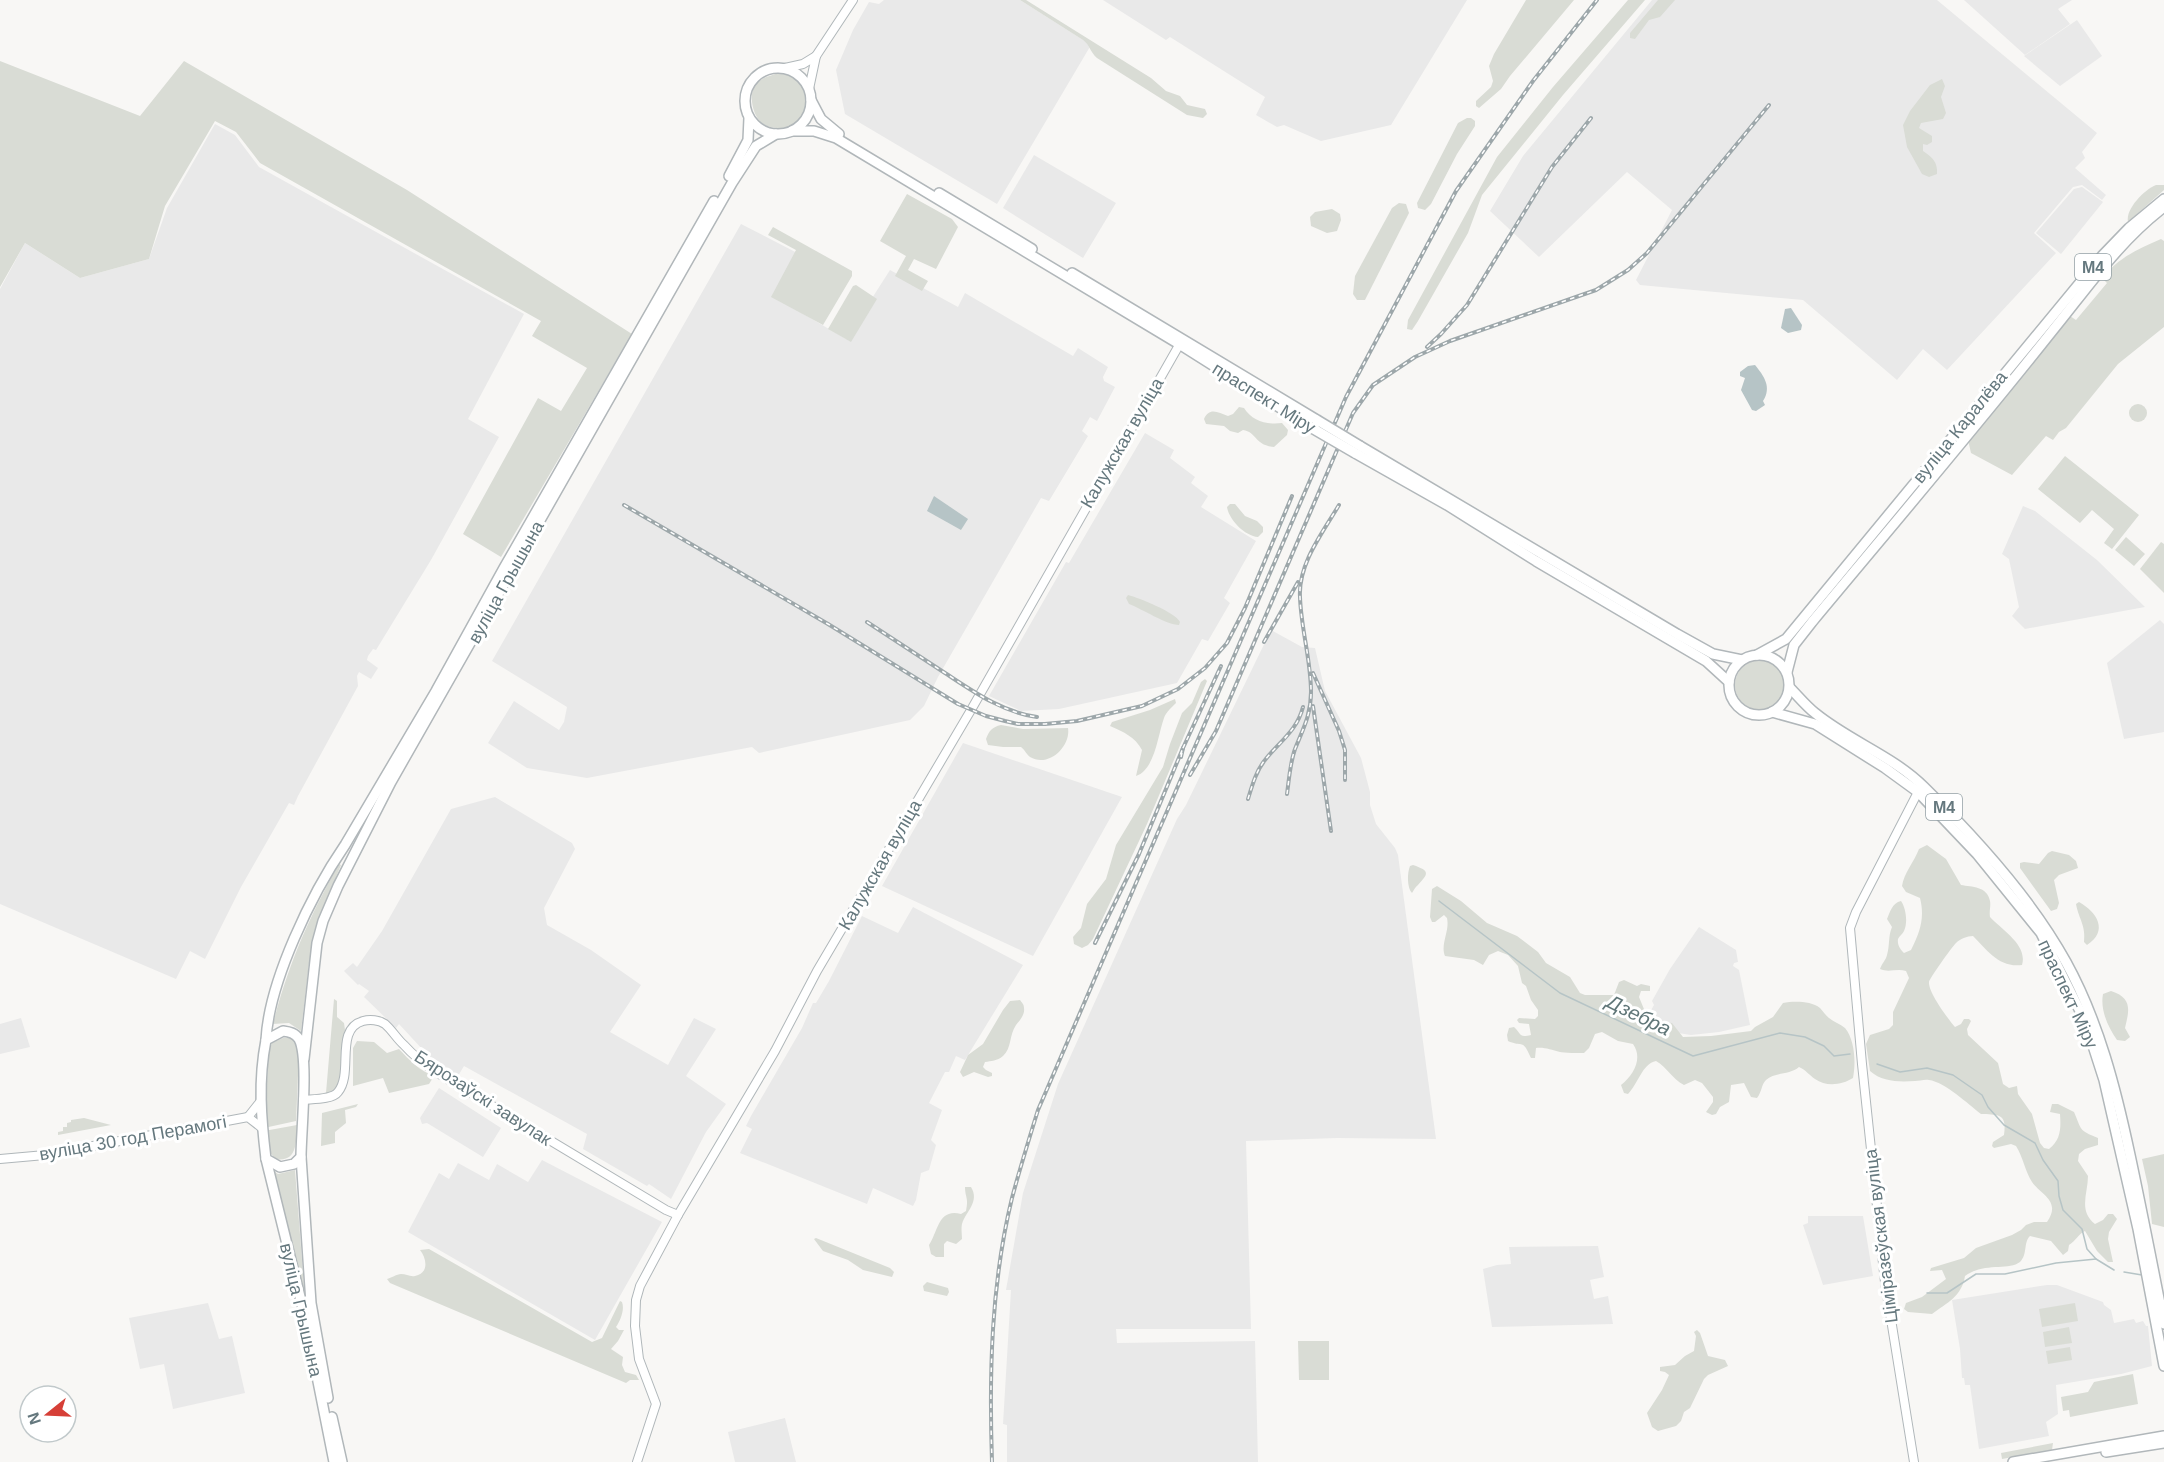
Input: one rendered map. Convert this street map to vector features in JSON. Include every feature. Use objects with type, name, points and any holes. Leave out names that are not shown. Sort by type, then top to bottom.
[{"type":"main road","points":[[785,68],[800,76],[809,89],[810,111],[805,121],[792,131],[776,134],[760,129],[749,117],[745,107],[745,96],[751,81],[759,73],[769,69],[785,68]]},
{"type":"main road","name":"праспект Міру","points":[[811,100],[821,118],[831,129],[1315,424],[1713,654],[1742,660]]},
{"type":"main road","name":"вуліца Грышына","points":[[334,1462],[306,1322],[266,1159],[262,1128],[260,1102],[262,1059],[267,1024],[284,967],[323,881],[436,691],[743,152],[748,140],[749,117]]},
{"type":"main road","name":"праспект Міру","points":[[792,131],[814,131],[836,138],[1180,341]]},
{"type":"main road","name":"вуліца Грышына","points":[[342,1462],[318,1353],[311,1303],[301,1157],[304,1059],[317,943],[323,921],[338,886],[391,782],[489,614],[732,183],[756,146],[776,134]]},
{"type":"main road","name":"вуліца Каралёва","points":[[1757,655],[1786,639],[2102,256],[2129,228],[2164,199]]},
{"type":"main road","name":"вуліца Каралёва","points":[[1787,672],[1794,645],[1812,622],[2050,335],[2099,271],[2134,232],[2164,207]]},
{"type":"main road","name":"праспект Міру","points":[[1358,449],[1536,561],[1706,661],[1729,682],[1732,698],[1742,710],[1756,715],[1772,712],[1815,724],[1885,768],[1918,792],[1977,854],[2041,933],[2053,955],[2085,1021],[2095,1049],[2141,1228]]},
{"type":"main road","points":[[1729,682],[1735,667],[1742,660],[1757,655],[1772,657],[1787,672],[1790,688],[1784,702],[1772,712]]},
{"type":"main road","name":"праспект Міру","points":[[1790,688],[1816,714],[1890,760],[1923,786],[1981,847],[2046,929],[2071,973],[2093,1020],[2121,1113],[2161,1327],[2164,1366]]},
{"type":"main road","points":[[266,1040],[283,1031],[292,1032],[302,1045],[304,1059]]},
{"type":"main road","points":[[266,1159],[280,1167],[294,1164],[301,1157]]},
{"type":"main road","points":[[2013,1462],[2164,1436]]},
{"type":"main road","points":[[2048,1462],[2164,1443]]},
{"type":"street","points":[[809,89],[816,56],[853,0]]},
{"type":"street","points":[[785,68],[803,64],[816,56]]},
{"type":"street","name":"Калужская вуліца","points":[[637,1462],[656,1404],[639,1359],[635,1326],[636,1300],[640,1286],[678,1215],[775,1051],[817,971],[971,710],[1180,341]]},
{"type":"street","name":"Ціміразеўская вуліца","points":[[1914,1462],[1885,1282],[1856,1009],[1850,928],[1918,792]]},
{"type":"street","name":"Бярозаўскі завулак","points":[[303,1100],[333,1096],[339,1092],[346,1066],[346,1042],[350,1032],[359,1022],[367,1020],[380,1022],[385,1024],[422,1063],[591,1166],[678,1215]]},
{"type":"street","points":[[248,1117],[260,1102]]},
{"type":"street","name":"вуліца 30 год Перамогі","points":[[0,1159],[45,1155],[248,1117],[262,1128]]},
{"type":"shaded area","points":[[884,0],[1020,0],[1091,45],[997,204],[845,114],[836,70],[853,30],[869,2],[879,4]]},
{"type":"shaded area","points":[[1020,0],[1026,0],[1151,78],[1166,91],[1180,96],[1187,105],[1205,109],[1207,114],[1203,118],[1187,115],[1097,58],[1083,40]]},
{"type":"shaded area","points":[[1103,0],[1467,0],[1391,125],[1321,141],[1284,125],[1277,127],[1256,115],[1265,97],[1170,37],[1166,40]]},
{"type":"shaded area","points":[[1526,0],[1574,0],[1501,89],[1479,108],[1476,106],[1476,101],[1491,87],[1493,81],[1489,66],[1494,54]]},
{"type":"shaded area","points":[[1628,0],[1645,0],[1563,95],[1482,195],[1468,233],[1418,321],[1412,330],[1407,329],[1408,320],[1497,157],[1553,87]]},
{"type":"shaded area","points":[[1652,0],[1937,0],[2097,133],[2082,152],[2085,158],[2075,168],[2106,195],[2102,200],[2082,185],[2073,187],[2034,233],[2056,253],[1947,370],[1923,349],[1897,380],[1803,300],[1640,285],[1636,280],[1672,210],[1627,172],[1539,257],[1490,211],[1523,156]]},
{"type":"shaded area","points":[[1658,0],[1675,0],[1660,17],[1649,20],[1635,39],[1630,38],[1630,33]]},
{"type":"shaded area","points":[[1964,0],[2072,0],[2058,9],[2070,24],[2025,55]]},
{"type":"shaded area","points":[[2077,20],[2102,56],[2060,86],[2024,56]]},
{"type":"shaded area","points":[[0,61],[140,116],[184,61],[407,190],[632,334],[501,557],[463,534],[538,398],[561,411],[587,368],[532,336],[541,321],[260,163],[236,132],[215,121],[165,206],[149,259],[80,278],[25,243],[0,287]]},
{"type":"shaded area","points":[[780,73],[792,76],[800,83],[806,92],[808,102],[807,112],[801,120],[792,126],[775,128],[758,119],[753,108],[752,95],[758,82]]},
{"type":"shaded area","points":[[1942,79],[1945,86],[1941,97],[1946,113],[1943,119],[1921,123],[1919,128],[1932,136],[1932,142],[1927,145],[1923,144],[1923,151],[1932,158],[1936,166],[1937,174],[1929,177],[1922,174],[1907,147],[1903,125],[1910,111],[1930,85]]},
{"type":"shaded area","points":[[1467,118],[1475,121],[1475,126],[1457,154],[1431,204],[1425,210],[1418,208],[1417,203],[1458,123]]},
{"type":"shaded area","points":[[215,124],[235,135],[259,167],[524,314],[468,419],[499,437],[431,560],[376,650],[373,649],[368,656],[367,660],[378,668],[371,679],[359,672],[358,686],[294,805],[289,803],[241,887],[205,959],[190,951],[176,979],[0,904],[0,289],[25,243],[80,278],[149,259],[167,208]]},
{"type":"shaded area","points":[[1034,155],[1116,203],[1083,258],[1003,208]]},
{"type":"shaded area","points":[[2156,185],[2164,185],[2164,190],[2128,222],[2130,211],[2137,200]]},
{"type":"shaded area","points":[[2082,187],[2103,202],[2061,254],[2036,233],[2074,189]]},
{"type":"shaded area","points":[[907,194],[952,219],[958,227],[936,269],[914,259],[908,270],[928,281],[922,291],[895,276],[906,256],[880,241]]},
{"type":"shaded area","points":[[1399,203],[1406,204],[1409,213],[1365,300],[1357,300],[1353,294],[1355,276],[1392,208]]},
{"type":"shaded area","points":[[1332,209],[1340,214],[1341,220],[1337,231],[1327,233],[1311,226],[1310,217],[1315,212]]},
{"type":"shaded area","points":[[741,224],[805,257],[778,299],[846,339],[890,270],[958,307],[965,293],[1073,356],[1078,348],[1108,367],[1103,377],[1104,381],[1115,387],[1097,421],[1090,417],[1082,431],[1088,436],[1049,501],[1041,498],[938,677],[924,706],[910,720],[759,753],[752,747],[587,778],[527,768],[488,743],[514,701],[559,730],[564,722],[567,707],[492,661]]},
{"type":"shaded area","points":[[773,227],[852,271],[852,276],[823,325],[771,297],[796,250],[768,235]]},
{"type":"shaded area","points":[[2161,239],[2164,241],[2164,327],[2118,364],[2066,428],[2059,432],[2053,440],[2046,436],[2012,475],[1971,453],[1968,440],[2070,316],[2076,320],[2107,283],[2102,278],[2108,271],[2129,255]]},
{"type":"shaded area","points":[[856,285],[877,299],[851,342],[828,329],[853,286]]},
{"type":"shaded area","points":[[1791,308],[1802,325],[1801,330],[1788,333],[1781,328],[1785,309]]},
{"type":"shaded area","points":[[1755,365],[1767,386],[1763,401],[1765,405],[1756,411],[1752,410],[1741,390],[1745,378],[1740,376],[1740,372],[1748,366]]},
{"type":"shaded area","points":[[2138,404],[2146,409],[2147,413],[2142,421],[2138,422],[2130,417],[2129,413],[2134,405]]},
{"type":"shaded area","points":[[1239,407],[1244,408],[1260,421],[1282,423],[1288,430],[1287,435],[1274,447],[1263,444],[1248,431],[1243,430],[1238,433],[1224,426],[1206,424],[1204,419],[1208,413],[1221,413],[1228,416]]},
{"type":"shaded area","points":[[1145,433],[1174,450],[1170,458],[1195,477],[1191,483],[1208,496],[1201,507],[1256,541],[1224,598],[1230,603],[1208,641],[1202,639],[1177,683],[1059,709],[1021,711],[989,696],[1066,562],[1069,563]]},
{"type":"shaded area","points":[[2065,456],[2139,515],[2112,549],[2104,543],[2114,529],[2092,510],[2080,523],[2038,489]]},
{"type":"shaded area","points":[[934,496],[968,519],[961,530],[927,511]]},
{"type":"shaded area","points":[[1235,504],[1245,516],[1257,521],[1263,527],[1263,532],[1258,537],[1248,534],[1234,522],[1228,512],[1227,507]]},
{"type":"shaded area","points":[[2023,506],[2035,511],[2097,560],[2145,607],[2025,629],[2012,616],[2019,607],[2009,559],[2002,554]]},
{"type":"shaded area","points":[[2126,537],[2145,554],[2134,566],[2115,550]]},
{"type":"shaded area","points":[[2161,542],[2164,544],[2164,593],[2140,569]]},
{"type":"shaded area","points":[[1128,595],[1171,614],[1180,622],[1179,625],[1161,620],[1129,604],[1126,598]]},
{"type":"shaded area","points":[[2160,620],[2164,624],[2164,732],[2124,739],[2107,663]]},
{"type":"shaded area","points":[[1271,630],[1302,647],[1315,648],[1325,691],[1361,758],[1376,824],[1398,855],[1436,1139],[1337,1138],[1246,1141],[1251,1329],[1116,1329],[1117,1343],[1255,1341],[1258,1462],[1007,1462],[1007,1425],[1003,1424],[1011,1290],[1006,1290],[1023,1193],[1058,1084],[1177,819],[1186,805]]},
{"type":"shaded area","points":[[1760,660],[1769,662],[1780,671],[1785,685],[1783,694],[1774,705],[1760,710],[1751,708],[1740,699],[1735,685],[1737,676],[1746,665]]},
{"type":"shaded area","points":[[1205,679],[1207,681],[1147,824],[1093,939],[1082,948],[1074,944],[1073,937],[1081,928],[1087,904],[1106,879],[1116,845],[1163,767],[1182,713],[1192,703],[1201,682]]},
{"type":"shaded area","points":[[1175,699],[1176,703],[1164,718],[1148,767],[1136,776],[1142,750],[1129,735],[1110,726],[1112,722]]},
{"type":"shaded area","points":[[1001,725],[1023,729],[1068,728],[1068,735],[1066,742],[1057,753],[1044,760],[1037,760],[1030,757],[1021,747],[988,745],[986,739],[990,732]]},
{"type":"shaded area","points":[[963,743],[1122,797],[1033,956],[882,886]]},
{"type":"shaded area","points":[[495,797],[572,843],[575,849],[544,908],[547,925],[591,950],[641,985],[610,1032],[668,1065],[694,1018],[716,1029],[686,1076],[726,1104],[706,1132],[671,1199],[649,1184],[647,1186],[583,1149],[587,1134],[464,1066],[458,1076],[435,1063],[399,1024],[396,1028],[364,997],[369,991],[358,985],[344,971],[353,963],[357,967],[382,931],[451,809]]},
{"type":"shaded area","points":[[1927,845],[1946,859],[1961,885],[1986,892],[1990,901],[1990,917],[2018,944],[2023,958],[2022,965],[2007,964],[1994,957],[1973,936],[1964,938],[1954,946],[1929,982],[1935,999],[1955,1027],[1964,1019],[1971,1021],[1967,1029],[1968,1035],[1998,1063],[2003,1084],[2009,1088],[2017,1086],[2018,1094],[2032,1114],[2040,1143],[2044,1148],[2049,1149],[2056,1142],[2059,1133],[2060,1114],[2050,1112],[2052,1104],[2058,1104],[2074,1112],[2082,1129],[2098,1138],[2098,1145],[2085,1149],[2079,1154],[2078,1161],[2088,1176],[2085,1208],[2095,1224],[2108,1214],[2113,1214],[2117,1219],[2109,1232],[2108,1239],[2113,1262],[2108,1262],[2097,1251],[2085,1231],[2069,1245],[2068,1251],[2063,1255],[2051,1241],[2030,1236],[2020,1262],[2015,1265],[1980,1269],[1965,1276],[1957,1294],[1932,1314],[1908,1312],[1904,1309],[1906,1303],[1922,1297],[1946,1279],[1942,1270],[1930,1271],[1931,1268],[1964,1258],[1976,1248],[2012,1235],[2026,1225],[2034,1222],[2047,1222],[2052,1209],[2051,1203],[2032,1182],[2016,1146],[2011,1144],[1994,1148],[1992,1146],[1993,1142],[2004,1135],[2003,1119],[1981,1114],[1956,1094],[1935,1082],[1891,1080],[1870,1071],[1866,1044],[1870,1035],[1889,1029],[1893,1025],[1893,1012],[1909,978],[1906,971],[1880,969],[1886,957],[1892,927],[1887,919],[1893,906],[1901,901],[1906,924],[1898,943],[1904,953],[1911,950],[1921,925],[1922,912],[1920,898],[1906,892],[1902,886],[1919,849]]},
{"type":"shaded area","points":[[2052,851],[2069,855],[2076,861],[2078,868],[2059,875],[2054,880],[2059,903],[2057,909],[2051,911],[2020,868],[2020,863],[2039,864]]},
{"type":"shaded area","points":[[339,864],[341,865],[318,921],[309,963],[301,1031],[289,1023],[273,1024],[300,942]]},
{"type":"shaded area","points":[[1410,866],[1423,869],[1426,875],[1412,893],[1408,876]]},
{"type":"shaded area","points":[[1437,886],[1461,901],[1487,923],[1517,936],[1538,952],[1546,963],[1570,977],[1580,993],[1614,995],[1619,982],[1624,980],[1637,986],[1641,984],[1650,986],[1650,991],[1641,991],[1639,997],[1646,1014],[1672,1023],[1683,1037],[1751,1031],[1773,1017],[1783,1003],[1812,1004],[1845,1028],[1848,1033],[1854,1052],[1853,1078],[1839,1084],[1819,1082],[1799,1067],[1766,1080],[1757,1098],[1751,1097],[1744,1083],[1731,1085],[1729,1102],[1712,1115],[1706,1112],[1713,1102],[1713,1097],[1702,1083],[1695,1080],[1684,1085],[1656,1061],[1647,1066],[1628,1094],[1624,1093],[1621,1085],[1636,1066],[1636,1049],[1633,1044],[1618,1041],[1602,1032],[1595,1034],[1589,1048],[1584,1053],[1536,1048],[1535,1058],[1531,1058],[1524,1046],[1508,1041],[1507,1035],[1509,1028],[1514,1027],[1522,1036],[1531,1035],[1529,1024],[1519,1023],[1517,1020],[1519,1018],[1535,1019],[1538,1016],[1538,1010],[1526,986],[1522,983],[1518,966],[1508,955],[1498,951],[1489,955],[1483,965],[1474,960],[1445,956],[1447,918],[1444,915],[1432,922],[1430,917],[1432,889]]},
{"type":"shaded area","points":[[2079,902],[2091,911],[2098,922],[2098,934],[2087,945],[2084,942],[2083,927],[2076,904]]},
{"type":"shaded area","points":[[913,907],[1023,965],[965,1060],[956,1056],[949,1072],[945,1072],[929,1103],[942,1110],[931,1140],[936,1145],[929,1170],[921,1173],[913,1206],[873,1188],[867,1204],[740,1153],[752,1129],[746,1126],[751,1116],[802,1028],[813,1003],[816,1003],[829,981],[862,916],[898,933]]},
{"type":"shaded area","points":[[1699,927],[1736,950],[1738,962],[1733,966],[1739,970],[1750,1025],[1691,1035],[1665,1031],[1646,1019],[1654,1005],[1652,1001],[1670,969]]},
{"type":"shaded area","points":[[2111,991],[2123,997],[2128,1006],[2125,1028],[2130,1037],[2125,1041],[2117,1040],[2104,1012],[2103,994]]},
{"type":"shaded area","points":[[334,999],[337,1001],[337,1017],[344,1023],[345,1030],[341,1085],[337,1091],[326,1093]]},
{"type":"shaded area","points":[[1020,1000],[1024,1005],[1024,1013],[1014,1029],[1006,1053],[1001,1058],[985,1062],[983,1067],[992,1073],[992,1076],[988,1077],[974,1072],[963,1077],[960,1072],[968,1055],[983,1044],[1010,1001]]},
{"type":"shaded area","points":[[21,1018],[30,1047],[0,1054],[0,1024]]},
{"type":"shaded area","points":[[283,1038],[291,1038],[296,1043],[299,1053],[296,1121],[264,1128],[269,1051],[272,1043]]},
{"type":"shaded area","points":[[357,1041],[374,1042],[387,1053],[399,1049],[419,1068],[434,1076],[429,1084],[389,1093],[383,1078],[353,1086],[353,1048]]},
{"type":"shaded area","points":[[439,1088],[501,1128],[483,1157],[427,1123],[422,1124],[420,1118]]},
{"type":"shaded area","points":[[358,1104],[356,1107],[345,1110],[346,1123],[335,1132],[335,1143],[321,1146],[322,1113]]},
{"type":"shaded area","points":[[84,1118],[111,1125],[58,1135],[58,1132],[63,1131],[63,1127],[67,1127],[67,1123],[71,1120]]},
{"type":"shaded area","points":[[297,1125],[296,1144],[292,1154],[288,1158],[275,1159],[270,1152],[264,1131]]},
{"type":"shaded area","points":[[2164,1154],[2164,1227],[2152,1224],[2148,1186],[2142,1159]]},
{"type":"shaded area","points":[[542,1160],[662,1222],[595,1340],[408,1232],[439,1173],[449,1179],[458,1163],[489,1180],[497,1164],[528,1182]]},
{"type":"shaded area","points":[[272,1170],[278,1174],[295,1170],[305,1299]]},
{"type":"shaded area","points":[[965,1187],[971,1187],[974,1197],[962,1224],[962,1239],[956,1244],[947,1241],[944,1244],[944,1257],[936,1257],[931,1254],[929,1245],[943,1218],[948,1214],[961,1214],[966,1211]]},
{"type":"shaded area","points":[[1808,1216],[1863,1216],[1873,1276],[1823,1285],[1803,1225],[1808,1223]]},
{"type":"shaded area","points":[[814,1239],[890,1268],[894,1272],[892,1277],[863,1270],[848,1260],[823,1251]]},
{"type":"shaded area","points":[[1598,1246],[1604,1277],[1590,1280],[1594,1299],[1608,1296],[1613,1324],[1492,1327],[1483,1269],[1511,1264],[1509,1247]]},
{"type":"shaded area","points":[[429,1249],[592,1342],[602,1338],[620,1301],[622,1302],[622,1312],[616,1327],[624,1330],[611,1349],[623,1357],[622,1365],[625,1372],[636,1375],[639,1380],[630,1380],[626,1383],[390,1283],[387,1279],[398,1275],[413,1276],[423,1272],[425,1261],[420,1250]]},
{"type":"shaded area","points":[[927,1282],[948,1288],[947,1296],[924,1291],[923,1286]]},
{"type":"shaded area","points":[[2057,1285],[2103,1302],[2111,1310],[2114,1323],[2134,1319],[2136,1323],[2143,1321],[2148,1326],[2152,1366],[2121,1374],[2056,1385],[2058,1414],[2046,1422],[2049,1436],[1979,1449],[1970,1385],[1965,1385],[1964,1378],[1962,1378],[1952,1300]]},
{"type":"shaded area","points":[[208,1303],[219,1339],[232,1336],[245,1393],[173,1409],[164,1364],[140,1369],[129,1318]]},
{"type":"shaded area","points":[[2075,1303],[2078,1321],[2042,1327],[2039,1309]]},
{"type":"shaded area","points":[[2069,1327],[2072,1343],[2045,1347],[2043,1332]]},
{"type":"shaded area","points":[[1697,1330],[1708,1356],[1725,1360],[1728,1366],[1704,1379],[1690,1408],[1684,1412],[1681,1421],[1676,1426],[1658,1431],[1652,1427],[1647,1413],[1669,1375],[1660,1371],[1660,1367],[1675,1365],[1694,1351],[1696,1336],[1694,1332]]},
{"type":"shaded area","points":[[1298,1341],[1329,1341],[1329,1380],[1299,1380]]},
{"type":"shaded area","points":[[2070,1347],[2072,1360],[2048,1364],[2046,1351]]},
{"type":"shaded area","points":[[2133,1374],[2138,1404],[2070,1417],[2069,1410],[2063,1411],[2061,1397],[2088,1392],[2094,1382]]},
{"type":"shaded area","points":[[785,1418],[796,1462],[735,1462],[728,1432]]},
{"type":"shaded area","points":[[2053,1443],[2052,1450],[2002,1459],[2001,1453]]},
{"type":"waterway","name":"Дзебра","points":[[1439,901],[1560,993],[1693,1056],[1780,1033],[1805,1037],[1824,1046],[1834,1056],[1850,1054]]},
{"type":"waterway","name":"Дзебра","points":[[1877,1064],[1900,1072],[1927,1068],[1953,1075],[1982,1095],[1988,1107],[2004,1125],[2035,1143],[2043,1160],[2058,1181],[2063,1210],[2082,1229],[2087,1249],[2096,1259],[2114,1270]]},
{"type":"waterway","points":[[1927,1293],[1947,1293],[1976,1274],[2005,1274],[2056,1263],[2096,1259]]},
{"type":"waterway","name":"Дзебра","points":[[2124,1272],[2142,1275]]},
{"type":"railway","points":[[992,1462],[991,1362],[1000,1263],[1012,1198],[1038,1110],[1346,397],[1456,191],[1533,81],[1597,0]]},
{"type":"railway","points":[[1190,775],[1216,731],[1353,413],[1373,385],[1415,357],[1450,341],[1596,290],[1628,270],[1647,253],[1769,105]]},
{"type":"railway","points":[[1427,347],[1467,305],[1552,167],[1591,118]]},
{"type":"railway","points":[[624,505],[828,624],[958,704],[986,716],[1018,724],[1045,724],[1077,721],[1142,706],[1178,689],[1205,668],[1227,643],[1245,608],[1292,496]]},
{"type":"railway","points":[[1287,794],[1293,754],[1306,722],[1311,700],[1311,680],[1300,585],[1307,561],[1339,505]]},
{"type":"railway","points":[[1264,642],[1298,582]]},
{"type":"railway","points":[[867,622],[989,700],[1012,711],[1037,717]]},
{"type":"railway","points":[[1181,757],[1221,666]]},
{"type":"railway","points":[[1313,673],[1345,750],[1345,780]]},
{"type":"railway","points":[[1313,706],[1331,831]]},
{"type":"railway","points":[[1248,799],[1262,764],[1292,730],[1303,707]]},
{"type":"railway","points":[[1095,943],[1139,854],[1183,748]]}]
